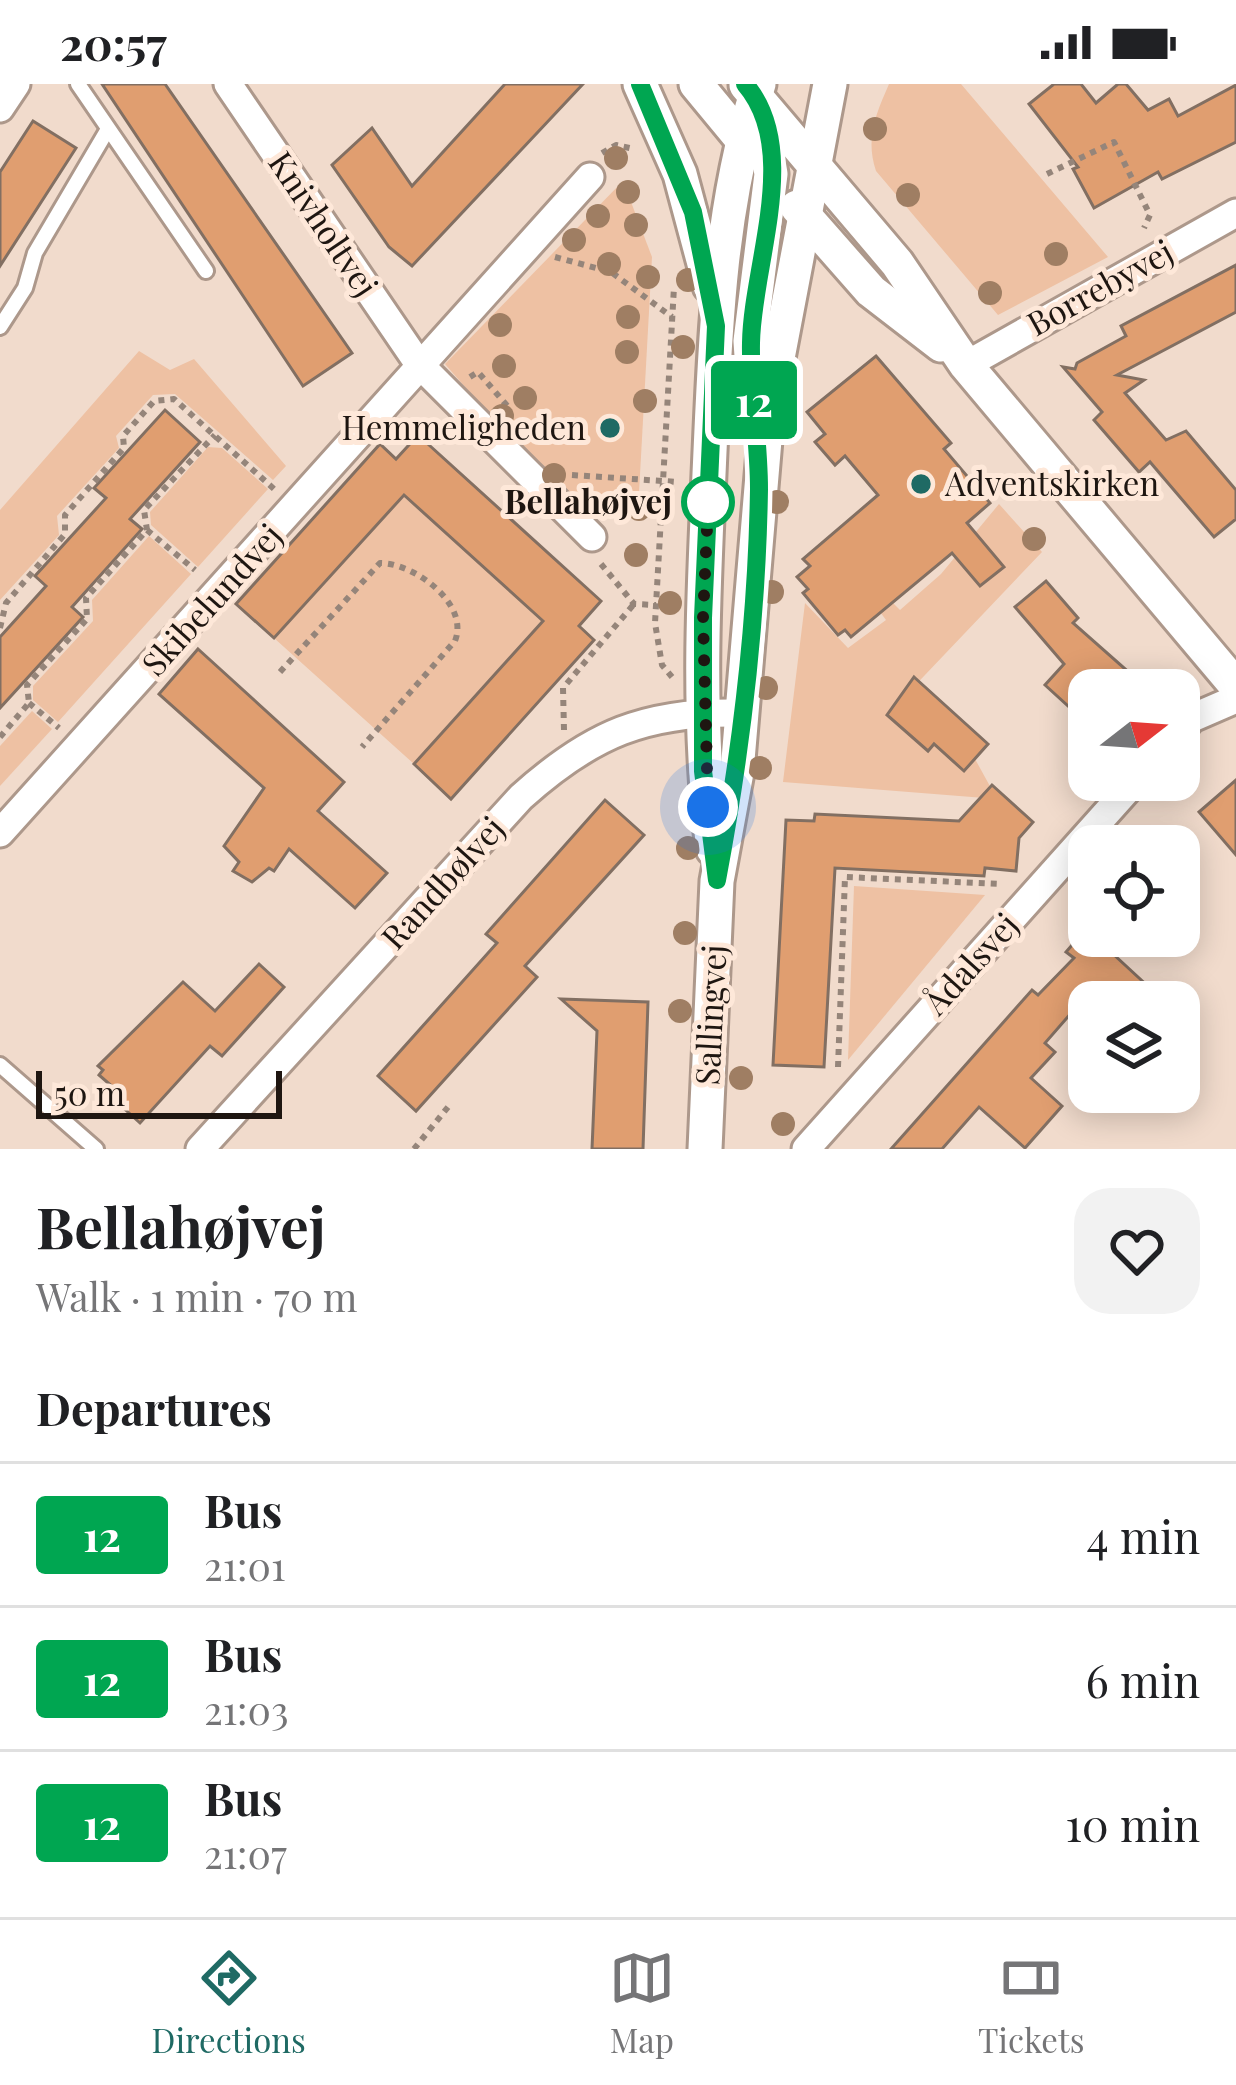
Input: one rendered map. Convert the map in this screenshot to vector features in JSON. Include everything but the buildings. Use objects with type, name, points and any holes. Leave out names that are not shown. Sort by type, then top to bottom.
[{"type":"street","points":[[0,108],[16,84]]},
{"type":"street","name":"Knivholtvej","points":[[229,84],[418,363]]},
{"type":"street","points":[[640,84],[693,212],[716,326]]},
{"type":"street","points":[[696,84],[871,291],[966,364]]},
{"type":"street","name":"Sallingvej","points":[[706,1149],[717,880],[737,772],[767,416],[830,84]]},
{"type":"street","points":[[753,88],[897,263],[966,364],[1236,686]]},
{"type":"street","points":[[753,88],[765,119],[771,174],[751,341],[759,488]]},
{"type":"street","name":"Sallingvej","points":[[717,880],[703,771],[716,326],[730,195],[753,88]]},
{"type":"street","name":"Skibelundvej","points":[[0,833],[590,177]]},
{"type":"street","name":"Borrebyvej","points":[[966,364],[1236,213]]},
{"type":"street","points":[[418,363],[592,537]]},
{"type":"street","points":[[1200,715],[1236,699]]},
{"type":"street","name":"Randbølvej","points":[[200,1149],[521,797],[565,758],[607,734],[659,718],[741,713]]},
{"type":"street","name":"Ådalsvej","points":[[806,1149],[1117,801]]},
{"type":"lane","points":[[77,84],[206,271]]},
{"type":"lane","points":[[0,328],[25,288],[35,253],[108,129]]},
{"type":"lane","points":[[0,1065],[97,1149]]},
{"type":"path","points":[[627,128],[643,170]]},
{"type":"path","points":[[1047,174],[1114,142],[1150,215],[1140,231]]},
{"type":"path","points":[[566,260],[610,272],[672,316]]},
{"type":"path","points":[[675,274],[656,605],[662,665],[703,712]]},
{"type":"path","points":[[473,375],[478,372],[517,417]]},
{"type":"path","points":[[0,628],[6,603],[65,534],[65,515],[124,448],[123,436],[154,400],[175,399],[294,508]]},
{"type":"path","points":[[215,435],[144,510],[147,530],[221,592]]},
{"type":"path","points":[[562,465],[579,478],[709,484]]},
{"type":"path","points":[[0,737],[29,704],[27,685],[88,619],[86,598],[147,530]]},
{"type":"path","points":[[592,537],[602,566],[634,604],[656,605]]},
{"type":"path","points":[[280,672],[380,563],[403,563],[437,592],[454,610],[460,628],[454,641],[362,747]]},
{"type":"path","points":[[565,758],[562,688],[634,604]]},
{"type":"path","points":[[836,1116],[845,877],[1041,886]]},
{"type":"path","points":[[414,1149],[448,1107]]},
{"type":"shaded area","points":[[889,84],[961,84],[1108,257],[998,315],[876,171],[872,137]]},
{"type":"shaded area","points":[[623,181],[652,257],[638,511],[582,507],[553,488],[445,364]]},
{"type":"shaded area","points":[[139,351],[170,370],[194,359],[286,466],[273,480],[175,394],[153,395],[116,436],[119,448],[57,516],[59,535],[0,600],[0,510]]},
{"type":"shaded area","points":[[208,447],[222,448],[268,489],[198,567],[151,525],[150,512]]},
{"type":"shaded area","points":[[404,495],[543,621],[414,764],[274,638]]},
{"type":"shaded area","points":[[999,504],[1042,552],[905,696],[969,748],[997,799],[783,782],[805,603],[848,648],[886,620],[872,601],[882,592],[900,610],[941,574]]},
{"type":"shaded area","points":[[149,536],[191,574],[58,722],[33,700],[33,686],[93,621],[92,600]]},
{"type":"shaded area","points":[[32,711],[52,729],[0,786],[0,746]]},
{"type":"shaded area","points":[[854,886],[985,895],[848,1060]]},
{"type":"bus line","name":"12","points":[[640,84],[693,212],[716,326],[703,618],[703,771],[717,880],[737,772],[759,488],[751,341],[771,174],[765,119],[745,84]]},
{"type":"place","name":"Hemmeligheden","points":[[610,428]]},
{"type":"place","name":"Adventskirken","points":[[921,484]]},
{"type":"place","name":"Bellahøjvej","points":[[708,502]]},
{"type":"route","points":[[708,502],[709,484],[703,618],[703,771],[708,807]]}]
